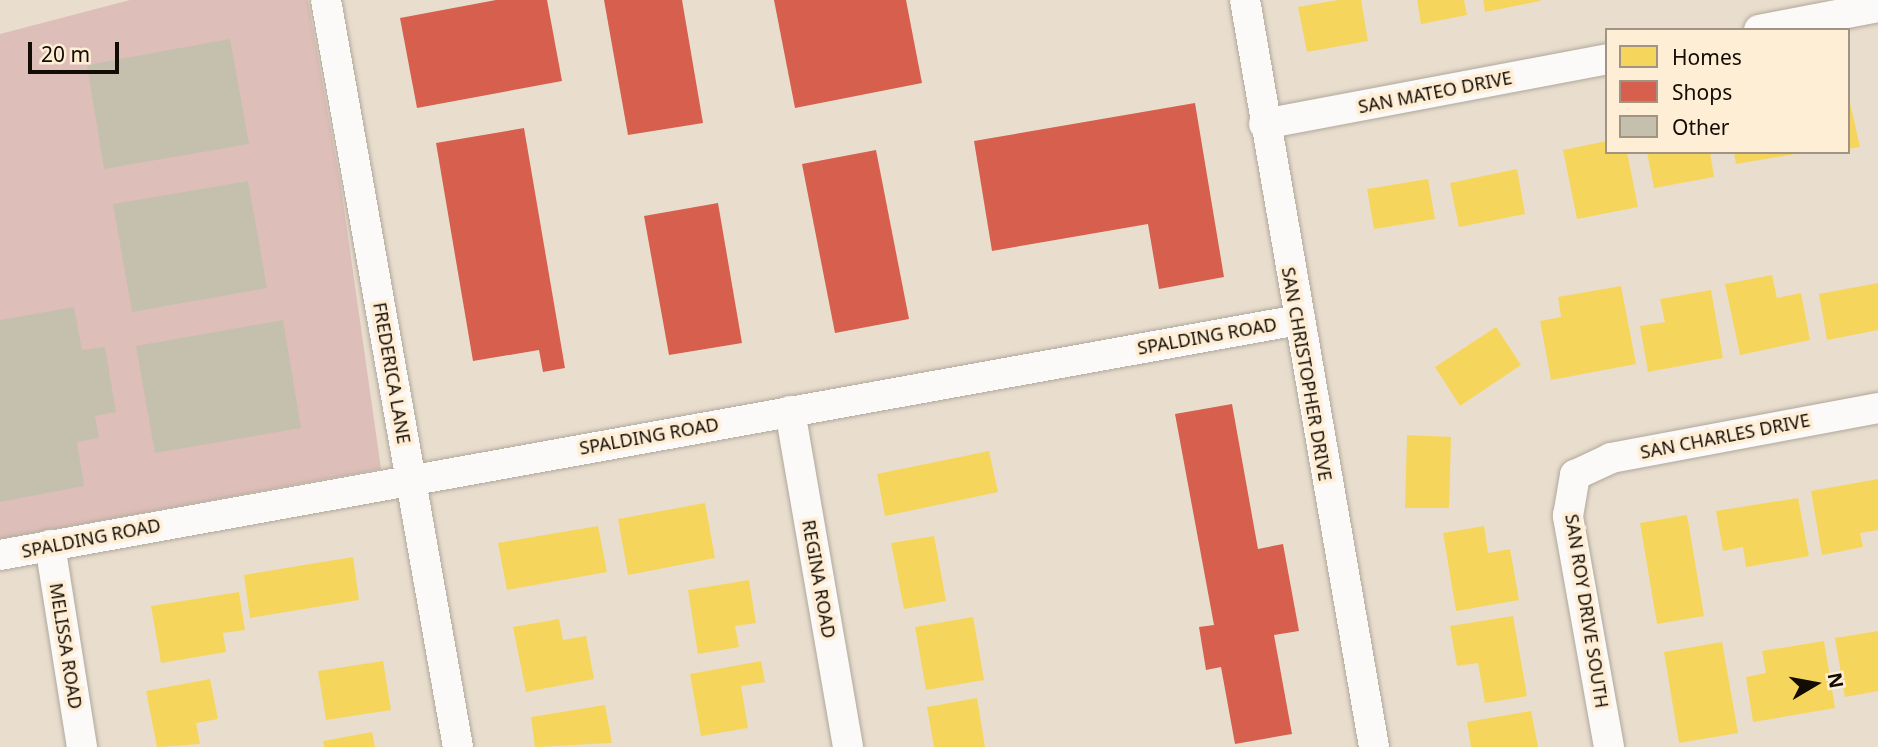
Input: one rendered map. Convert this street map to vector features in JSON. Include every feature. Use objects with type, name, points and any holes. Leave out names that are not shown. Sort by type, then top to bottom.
[{"type":"street","name":"FREDERICA LANE","points":[[326,0],[458,747]]},
{"type":"street","name":"SAN CHRISTOPHER DRIVE","points":[[1245,0],[1264,124],[1374,747]]},
{"type":"street","points":[[1769,28],[1878,7]]},
{"type":"street","name":"SAN MATEO DRIVE","points":[[1264,124],[1605,59]]},
{"type":"street","name":"SPALDING ROAD","points":[[0,555],[1298,320]]},
{"type":"street","name":"SAN CHARLES DRIVE","points":[[1575,475],[1611,458],[1878,408]]},
{"type":"street","name":"REGINA ROAD","points":[[790,411],[848,747]]},
{"type":"street","name":"SAN ROY DRIVE SOUTH","points":[[1575,475],[1568,516],[1609,747]]},
{"type":"street","name":"MELISSA ROAD","points":[[50,545],[82,747]]},
{"type":"shaded area","points":[[130,0],[308,0],[341,187],[381,469],[0,539],[0,34]]},
{"type":"building: Homes","points":[[1338,0],[1361,0],[1368,41],[1307,52],[1298,7]]},
{"type":"building: Homes","points":[[1417,0],[1464,0],[1467,15],[1421,24]]},
{"type":"building: Homes","points":[[1483,0],[1540,0],[1540,1],[1485,12]]},
{"type":"building: Homes","points":[[1850,103],[1860,147],[1850,149]]},
{"type":"building: Homes","points":[[1605,141],[1605,154],[1627,154],[1638,207],[1577,219],[1563,150]]},
{"type":"building: Homes","points":[[1647,154],[1710,154],[1714,177],[1654,188]]},
{"type":"building: Homes","points":[[1734,154],[1795,154],[1736,164]]},
{"type":"building: Homes","points":[[1517,169],[1525,214],[1459,227],[1450,183]]},
{"type":"building: Homes","points":[[1428,179],[1435,219],[1374,229],[1367,189]]},
{"type":"building: Homes","points":[[1772,275],[1777,298],[1801,293],[1810,340],[1740,355],[1725,284]]},
{"type":"building: Homes","points":[[1878,283],[1878,330],[1827,340],[1819,294]]},
{"type":"building: Homes","points":[[1621,286],[1636,364],[1551,380],[1540,321],[1561,317],[1558,297]]},
{"type":"building: Homes","points":[[1711,290],[1723,358],[1648,372],[1640,326],[1665,322],[1660,299]]},
{"type":"building: Homes","points":[[1496,327],[1521,365],[1460,406],[1435,367]]},
{"type":"building: Homes","points":[[1407,435],[1451,437],[1449,508],[1405,508]]},
{"type":"building: Homes","points":[[989,451],[998,492],[885,516],[877,474]]},
{"type":"building: Homes","points":[[1878,479],[1878,530],[1860,533],[1863,547],[1822,555],[1811,491]]},
{"type":"building: Homes","points":[[1798,498],[1809,556],[1746,567],[1743,547],[1723,551],[1716,511]]},
{"type":"building: Homes","points":[[705,503],[715,558],[628,575],[618,519]]},
{"type":"building: Homes","points":[[1687,515],[1704,616],[1657,624],[1640,523]]},
{"type":"building: Homes","points":[[598,526],[607,572],[507,590],[498,543]]},
{"type":"building: Homes","points":[[1484,526],[1488,553],[1510,549],[1519,600],[1456,611],[1443,533]]},
{"type":"building: Homes","points":[[934,536],[946,601],[904,609],[891,543]]},
{"type":"building: Homes","points":[[353,557],[359,600],[250,618],[244,575]]},
{"type":"building: Homes","points":[[749,580],[756,623],[735,626],[739,647],[698,654],[688,590]]},
{"type":"building: Homes","points":[[239,592],[245,630],[223,633],[226,652],[161,663],[151,606]]},
{"type":"building: Homes","points":[[1513,616],[1527,696],[1485,703],[1478,663],[1457,666],[1450,626]]},
{"type":"building: Homes","points":[[973,617],[984,680],[926,690],[915,627]]},
{"type":"building: Homes","points":[[559,619],[563,640],[586,636],[594,679],[526,692],[513,627]]},
{"type":"building: Homes","points":[[1878,631],[1878,691],[1845,697],[1835,638]]},
{"type":"building: Homes","points":[[1824,641],[1835,708],[1753,722],[1746,677],[1766,673],[1762,651]]},
{"type":"building: Homes","points":[[1722,642],[1738,733],[1679,743],[1664,652]]},
{"type":"building: Homes","points":[[383,661],[391,710],[326,720],[318,671]]},
{"type":"building: Homes","points":[[761,661],[765,682],[741,686],[748,728],[701,736],[690,674]]},
{"type":"building: Homes","points":[[210,679],[218,719],[196,723],[200,744],[157,747],[146,691]]},
{"type":"building: Homes","points":[[977,698],[985,747],[934,747],[927,707]]},
{"type":"building: Homes","points":[[605,705],[612,743],[535,747],[531,717]]},
{"type":"building: Homes","points":[[1531,711],[1538,747],[1471,747],[1467,722]]},
{"type":"building: Homes","points":[[372,732],[375,747],[324,747],[323,741]]},
{"type":"building: Shops","points":[[496,0],[547,0],[562,81],[417,108],[400,18]]},
{"type":"building: Shops","points":[[604,0],[682,0],[703,123],[628,135]]},
{"type":"building: Shops","points":[[774,0],[906,0],[922,83],[795,108]]},
{"type":"building: Shops","points":[[1195,103],[1224,277],[1159,289],[1148,224],[992,251],[974,141]]},
{"type":"building: Shops","points":[[524,128],[565,368],[543,372],[539,350],[473,361],[436,143]]},
{"type":"building: Shops","points":[[876,150],[909,319],[835,333],[802,164]]},
{"type":"building: Shops","points":[[718,203],[742,343],[669,355],[644,216]]},
{"type":"building: Shops","points":[[1232,404],[1258,549],[1283,544],[1299,631],[1274,635],[1292,734],[1235,744],[1221,667],[1206,670],[1199,627],[1214,625],[1175,414]]},
{"type":"building: Other","points":[[230,39],[249,144],[104,169],[87,65]]},
{"type":"building: Other","points":[[248,181],[267,288],[132,312],[113,204]]},
{"type":"building: Other","points":[[74,307],[82,350],[105,347],[116,412],[95,416],[99,438],[77,442],[84,486],[0,502],[0,320]]},
{"type":"building: Other","points":[[283,320],[301,428],[155,453],[136,346]]}]
